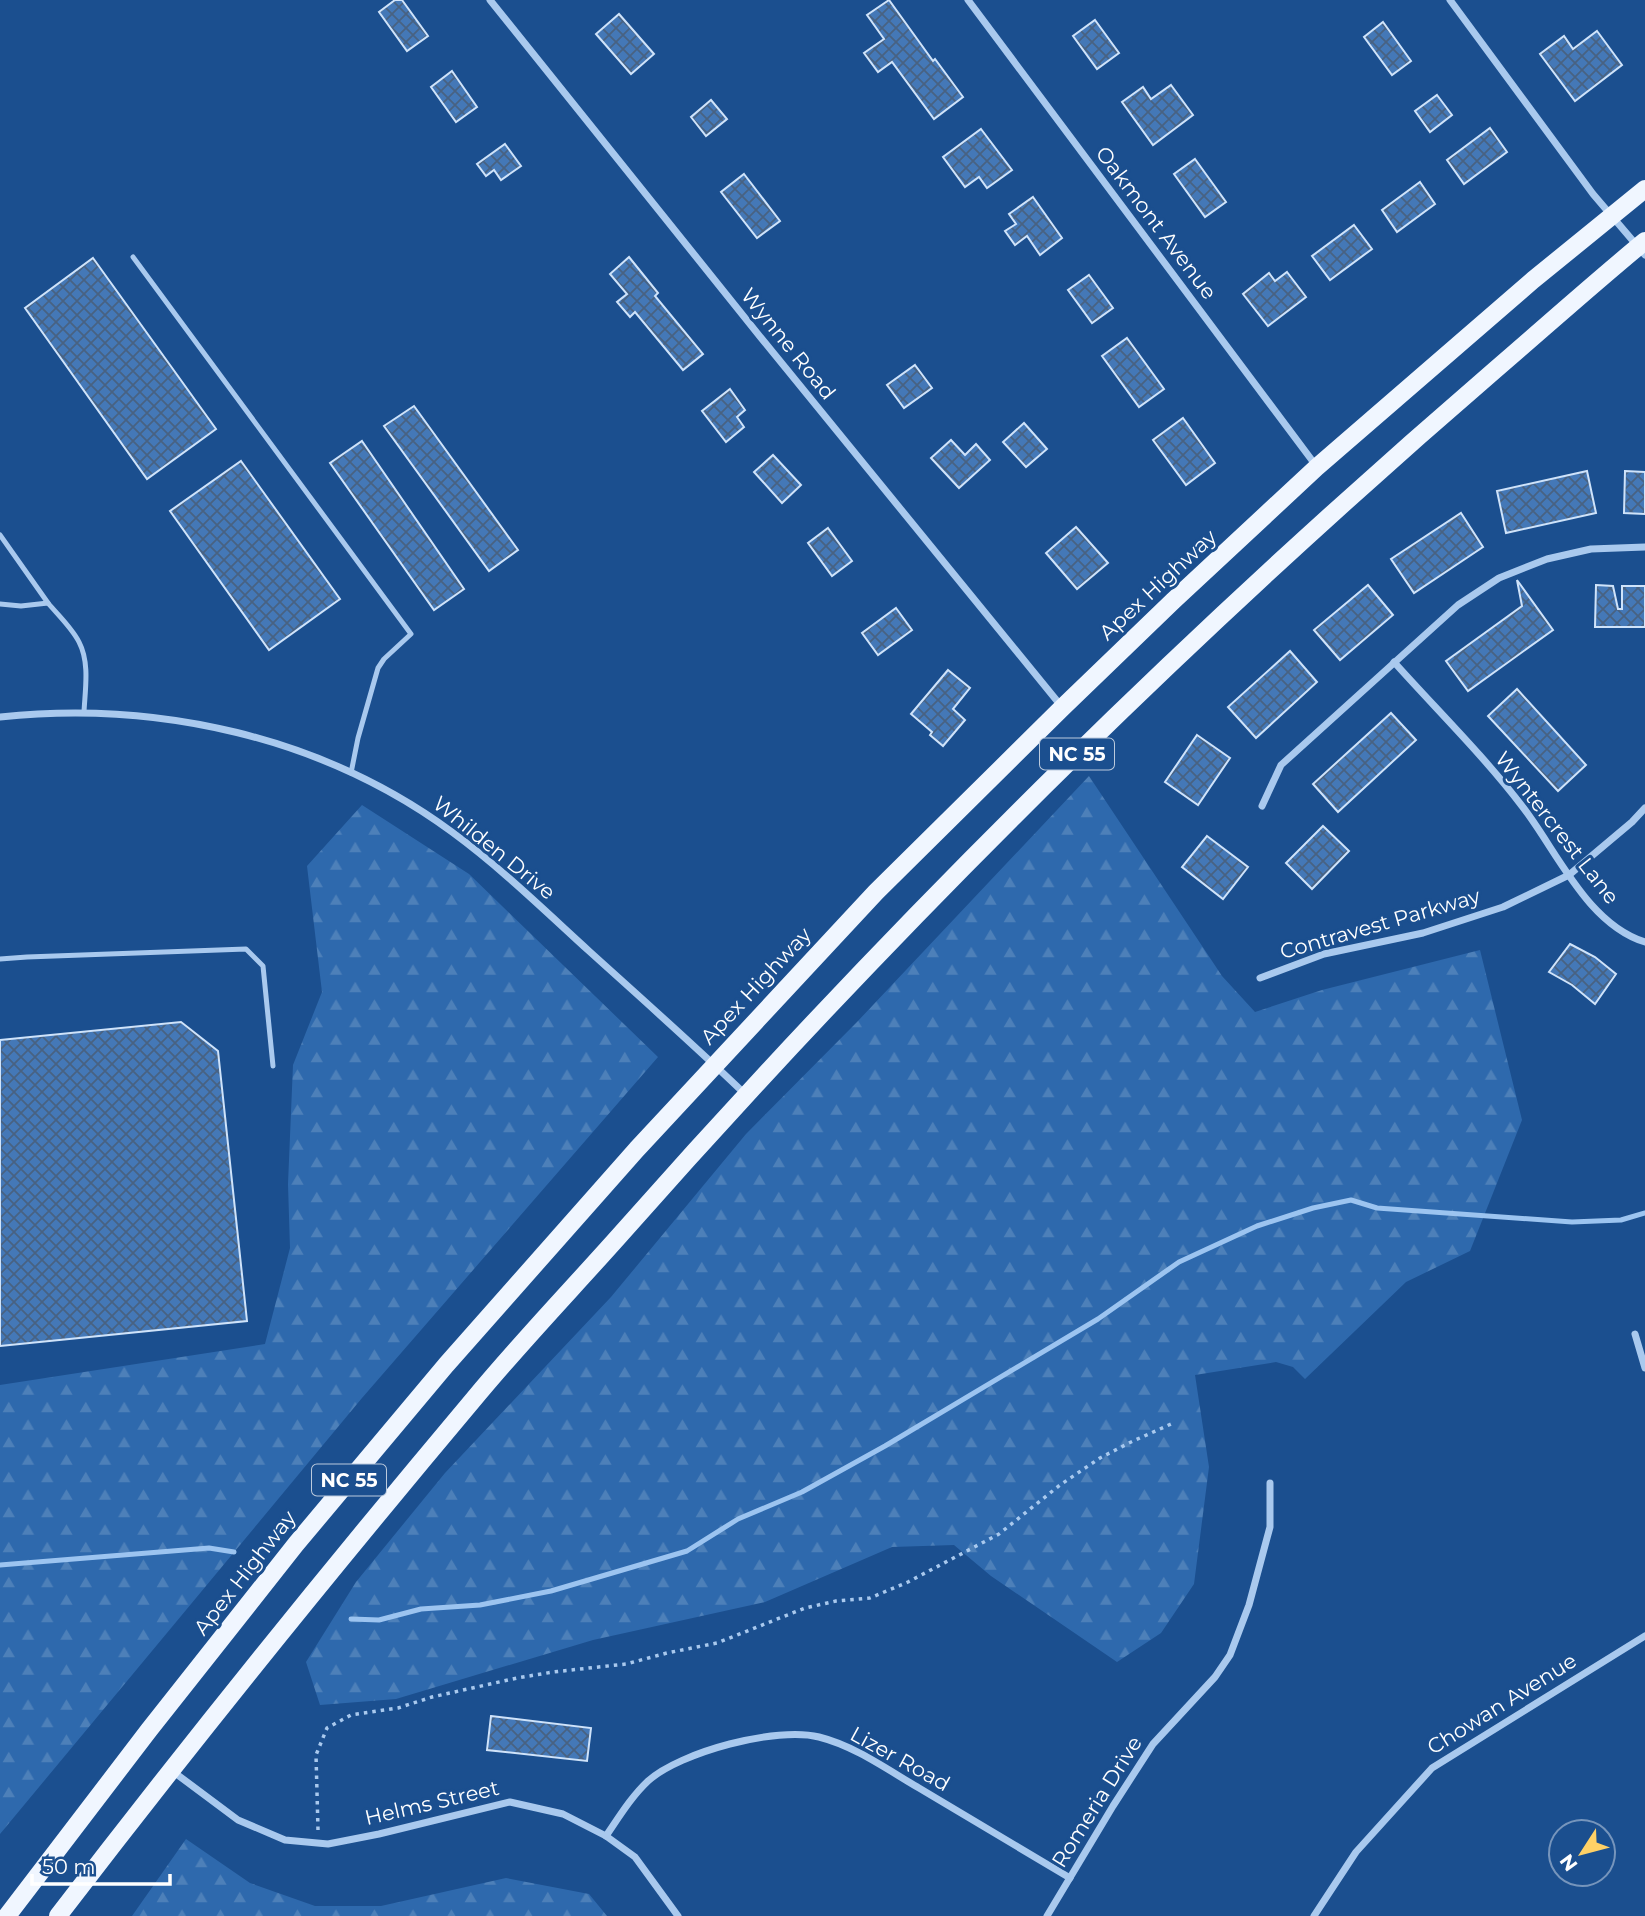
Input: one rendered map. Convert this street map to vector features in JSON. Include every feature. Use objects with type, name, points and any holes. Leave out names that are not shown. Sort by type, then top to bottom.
[{"type":"main road","name":"Apex Highway","points":[[7,1916],[149,1730],[321,1514],[480,1326],[619,1169],[876,892],[1062,708],[1317,467],[1533,280],[1645,189]]},
{"type":"main road","name":"NC 55","points":[[58,1916],[330,1572],[477,1395],[746,1094],[979,849],[1194,642],[1360,489],[1643,248]]},
{"type":"street","name":"Wynne Road","points":[[490,0],[1062,708]]},
{"type":"street","name":"Oakmont Avenue","points":[[968,0],[1317,467]]},
{"type":"street","points":[[1450,0],[1592,194],[1643,248]]},
{"type":"street","points":[[1262,806],[1281,765],[1458,605],[1499,578],[1547,559],[1591,549],[1645,547]]},
{"type":"street","name":"Wyntercrest Lane","points":[[1394,662],[1522,806],[1596,911],[1632,938],[1645,942]]},
{"type":"street","name":"Whilden Drive","points":[[0,717],[83,712],[157,717],[212,726],[292,748],[351,772],[428,815],[498,869],[746,1094]]},
{"type":"street","name":"Contravest Parkway","points":[[1260,978],[1324,954],[1423,933],[1503,907],[1569,875],[1645,808]]},
{"type":"street","points":[[1635,1334],[1645,1368]]},
{"type":"street","name":"Romeria Drive","points":[[1047,1916],[1153,1744],[1215,1677],[1230,1655],[1248,1605],[1270,1527],[1270,1483]]},
{"type":"street","name":"Chowan Avenue","points":[[1314,1916],[1356,1852],[1432,1768],[1645,1636]]},
{"type":"street","name":"Lizer Road","points":[[606,1836],[649,1780],[691,1756],[734,1743],[783,1734],[818,1737],[849,1748],[1070,1878]]},
{"type":"street","name":"Helms Street","points":[[171,1770],[238,1820],[285,1840],[328,1844],[510,1802],[563,1814],[606,1836],[635,1857],[678,1916]]},
{"type":"lane","points":[[133,257],[411,634],[378,668],[351,772]]},
{"type":"lane","points":[[0,534],[48,603],[79,641],[86,677],[83,712]]},
{"type":"lane","points":[[0,604],[21,606],[48,603]]},
{"type":"lane","points":[[0,959],[246,949],[262,966],[272,1066]]},
{"type":"path","points":[[318,1843],[316,1755],[327,1728],[351,1715],[398,1708],[432,1697],[517,1678],[626,1664],[717,1643],[805,1608],[836,1601],[870,1598],[908,1582],[999,1534],[1060,1485],[1100,1458],[1171,1424]]},
{"type":"green space","points":[[1089,776],[1222,976],[1255,1012],[1322,990],[1480,950],[1522,1120],[1470,1251],[1406,1282],[1305,1379],[1293,1367],[1276,1362],[1195,1375],[1209,1467],[1194,1584],[1161,1633],[1117,1662],[991,1576],[954,1545],[892,1547],[765,1602],[593,1640],[396,1699],[320,1705],[306,1662],[356,1582],[445,1473],[611,1297],[746,1134],[857,1022]]},
{"type":"green space","points":[[362,805],[469,874],[658,1057],[362,1398],[0,1834],[0,1385],[265,1344],[290,1248],[288,1184],[293,1065],[322,992],[307,866]]},
{"type":"green space","points":[[186,1839],[250,1883],[315,1906],[381,1906],[506,1878],[589,1894],[607,1916],[132,1916]]},
{"type":"building","points":[[395,0],[402,0],[428,36],[407,51],[379,12]]},
{"type":"building","points":[[889,0],[963,97],[934,119],[892,62],[878,72],[864,53],[884,39],[867,15]]},
{"type":"building","points":[[619,14],[654,54],[631,74],[596,34]]},
{"type":"building","points":[[1095,20],[1119,53],[1097,69],[1073,36]]},
{"type":"building","points":[[1383,22],[1411,61],[1392,75],[1364,37]]},
{"type":"building","points":[[1597,31],[1622,65],[1575,101],[1540,54],[1564,36],[1573,49]]},
{"type":"building","points":[[452,71],[477,107],[456,122],[431,87]]},
{"type":"building","points":[[1171,85],[1193,115],[1153,145],[1122,102],[1143,87],[1151,99]]},
{"type":"building","points":[[1437,95],[1452,115],[1430,132],[1415,111]]},
{"type":"building","points":[[711,100],[727,119],[706,136],[691,117]]},
{"type":"building","points":[[1490,128],[1507,152],[1464,184],[1447,160]]},
{"type":"building","points":[[981,129],[1012,170],[987,188],[979,177],[965,187],[943,157]]},
{"type":"building","points":[[505,144],[521,166],[501,180],[494,170],[486,176],[477,164]]},
{"type":"building","points":[[1195,159],[1226,202],[1205,217],[1174,174]]},
{"type":"building","points":[[744,174],[780,221],[757,238],[721,192]]},
{"type":"building","points":[[1420,182],[1435,204],[1397,232],[1382,210]]},
{"type":"building","points":[[1033,197],[1062,238],[1040,255],[1027,236],[1015,245],[1005,231],[1016,224],[1009,214]]},
{"type":"building","points":[[1354,225],[1372,249],[1330,280],[1312,256]]},
{"type":"building","points":[[629,257],[658,293],[655,296],[703,354],[683,370],[635,312],[630,317],[617,302],[627,294],[610,274]]},
{"type":"building","points":[[93,258],[216,429],[147,479],[25,308]]},
{"type":"building","points":[[1287,272],[1306,297],[1268,326],[1243,294],[1269,273],[1275,281]]},
{"type":"building","points":[[1089,275],[1113,308],[1092,323],[1068,290]]},
{"type":"building","points":[[1127,338],[1164,389],[1139,407],[1102,356]]},
{"type":"building","points":[[915,365],[932,388],[904,408],[887,385]]},
{"type":"building","points":[[730,389],[745,410],[737,417],[744,427],[726,442],[702,411]]},
{"type":"building","points":[[414,406],[518,550],[489,571],[384,426]]},
{"type":"building","points":[[1183,418],[1215,463],[1186,485],[1153,440]]},
{"type":"building","points":[[1024,423],[1047,449],[1026,467],[1003,442]]},
{"type":"building","points":[[951,440],[965,455],[976,444],[990,460],[959,488],[931,458]]},
{"type":"building","points":[[362,441],[464,589],[434,610],[330,463]]},
{"type":"building","points":[[773,455],[801,485],[782,503],[754,472]]},
{"type":"building","points":[[241,461],[340,599],[269,650],[170,511]]},
{"type":"building","points":[[1587,471],[1596,513],[1506,533],[1497,491]]},
{"type":"building","points":[[1625,471],[1645,472],[1645,514],[1624,513]]},
{"type":"building","points":[[1461,513],[1483,547],[1414,593],[1391,559]]},
{"type":"building","points":[[1076,527],[1108,563],[1077,589],[1046,553]]},
{"type":"building","points":[[828,528],[852,561],[832,576],[808,543]]},
{"type":"building","points":[[1517,580],[1553,630],[1468,691],[1446,661],[1522,606]]},
{"type":"building","points":[[1368,585],[1393,615],[1340,660],[1314,630]]},
{"type":"building","points":[[1596,585],[1613,586],[1618,609],[1622,609],[1622,586],[1645,586],[1645,627],[1595,627]]},
{"type":"building","points":[[896,608],[912,630],[878,655],[862,633]]},
{"type":"building","points":[[1290,651],[1317,682],[1256,738],[1228,707]]},
{"type":"building","points":[[948,670],[970,688],[953,709],[965,720],[943,746],[930,735],[932,732],[911,714]]},
{"type":"building","points":[[1517,689],[1586,765],[1558,791],[1488,716]]},
{"type":"building","points":[[1391,713],[1416,740],[1338,812],[1313,784]]},
{"type":"building","points":[[1197,735],[1230,758],[1198,805],[1165,782]]},
{"type":"building","points":[[1323,826],[1349,851],[1312,889],[1286,863]]},
{"type":"building","points":[[1207,836],[1248,867],[1223,899],[1182,867]]},
{"type":"building","points":[[1570,944],[1595,957],[1616,974],[1595,1004],[1572,985],[1549,972]]},
{"type":"building","points":[[181,1022],[218,1051],[247,1321],[0,1346],[0,1040]]},
{"type":"building","points":[[491,1716],[591,1728],[587,1761],[487,1750]]},
{"type":"waterway","points":[[351,1619],[379,1620],[421,1609],[480,1605],[551,1591],[687,1551],[738,1519],[802,1492],[885,1446],[1098,1319],[1179,1262],[1257,1226],[1313,1208],[1351,1200],[1377,1208],[1572,1222],[1621,1220],[1645,1213]]},
{"type":"waterway","points":[[0,1565],[209,1548],[234,1552]]}]
